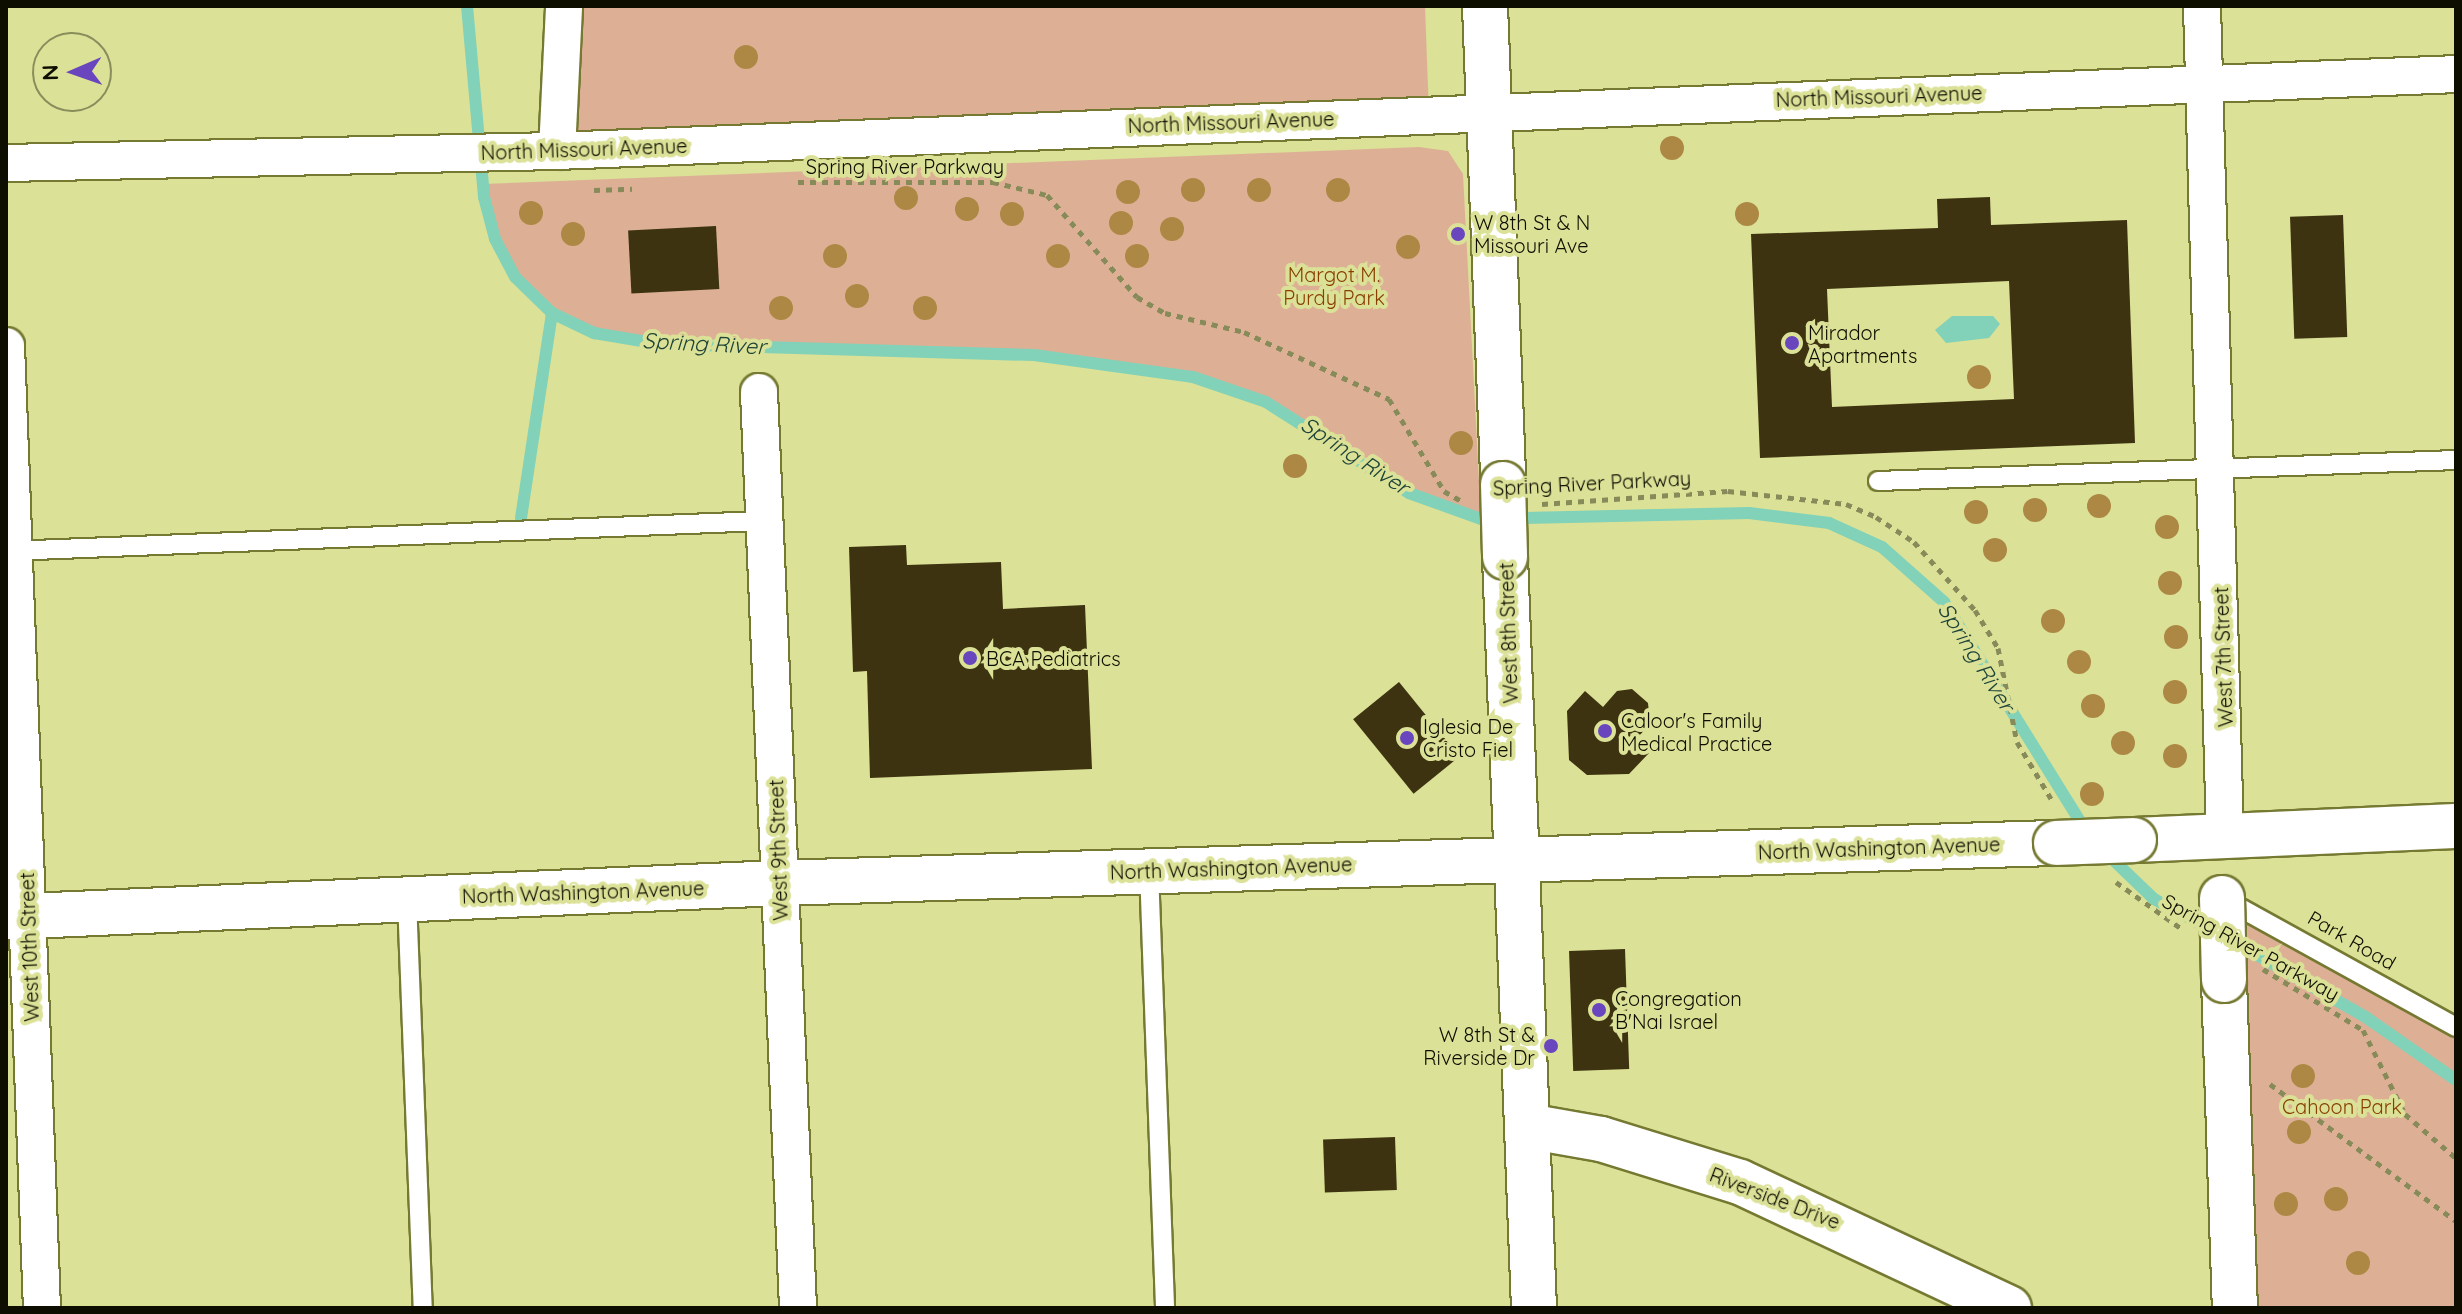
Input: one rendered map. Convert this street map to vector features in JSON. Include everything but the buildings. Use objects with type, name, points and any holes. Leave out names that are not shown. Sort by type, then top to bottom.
[{"type":"street","points":[[557,151],[564,6]]},
{"type":"street","name":"West 8th Street","points":[[1485,6],[1499,498],[1505,557],[1534,1308]]},
{"type":"street","name":"West 7th Street","points":[[2202,6],[2217,468],[2225,837],[2222,898],[2238,971],[2227,1066],[2235,1308]]},
{"type":"street","name":"North Missouri Avenue","points":[[6,163],[557,151],[2456,74]]},
{"type":"street","name":"West 10th Street","points":[[6,346],[17,917],[42,1308]]},
{"type":"street","name":"West 9th Street","points":[[759,392],[798,1308]]},
{"type":"street","name":"North Washington Avenue","points":[[17,917],[780,883],[1515,859],[2056,824],[2122,858],[2225,837],[2456,826]]},
{"type":"street","name":"Riverside Drive","points":[[1527,1126],[1601,1139],[1740,1182],[1886,1244],[2009,1308]]},
{"type":"lane","points":[[1878,481],[2456,460]]},
{"type":"lane","points":[[9,551],[764,521]]},
{"type":"lane","points":[[1149,870],[1165,1308]]},
{"type":"lane","name":"Park Road","points":[[2222,898],[2456,1027]]},
{"type":"lane","points":[[407,899],[423,1308]]},
{"type":"path","points":[[557,151],[564,175],[581,189],[648,187]]},
{"type":"path","name":"Spring River Parkway","points":[[783,182],[1021,183],[1074,219],[1137,297],[1165,313],[1244,332],[1389,399],[1444,491],[1499,498],[1728,491],[1824,500],[1876,517],[1914,542],[1975,610],[1998,648],[2017,742],[2056,824]]},
{"type":"path","name":"Spring River Parkway","points":[[2122,858],[2135,902],[2189,932]]},
{"type":"path","name":"Spring River Parkway","points":[[2238,971],[2363,1030],[2405,1114],[2456,1158]]},
{"type":"path","points":[[2227,1066],[2299,1103],[2456,1221]]},
{"type":"green space","points":[[564,6],[1425,6],[1429,114],[557,151]]},
{"type":"green space","name":"Margot M. Purdy Park","points":[[1419,147],[1448,151],[1463,174],[1481,519],[1409,493],[1266,402],[1193,377],[1034,355],[660,344],[594,333],[552,313],[515,277],[495,239],[483,184]]},
{"type":"green space","name":"Cahoon Park","points":[[2222,898],[2456,1027],[2456,1308],[2235,1308]]},
{"type":"water","points":[[1952,316],[1993,316],[2000,324],[1989,338],[1946,343],[1935,330]]},
{"type":"waterway","name":"Spring River","points":[[467,6],[484,197],[495,239],[515,277],[552,313],[594,333],[660,344],[1034,355],[1193,377],[1266,402],[1409,493],[1481,519],[1749,513],[1829,523],[1882,547],[1944,602],[2087,833]]},
{"type":"waterway","points":[[521,518],[552,313]]},
{"type":"waterway","name":"Spring River","points":[[2105,852],[2154,899],[2215,932]]},
{"type":"waterway","name":"Spring River","points":[[2231,940],[2367,1018],[2456,1080]]},
{"type":"place","name":"W 8th St & N Missouri Ave","points":[[1458,234]]},
{"type":"place","name":"Mirador Apartments","points":[[1792,343]]},
{"type":"place","name":"BCA Pediatrics","points":[[970,658]]},
{"type":"place","name":"Caloor's Family Medical Practice","points":[[1605,731]]},
{"type":"place","name":"Iglesia De Cristo Fiel","points":[[1407,738]]},
{"type":"place","name":"Congregation B'Nai Israel","points":[[1599,1010]]},
{"type":"place","name":"W 8th St & Riverside Dr","points":[[1551,1046]]}]
